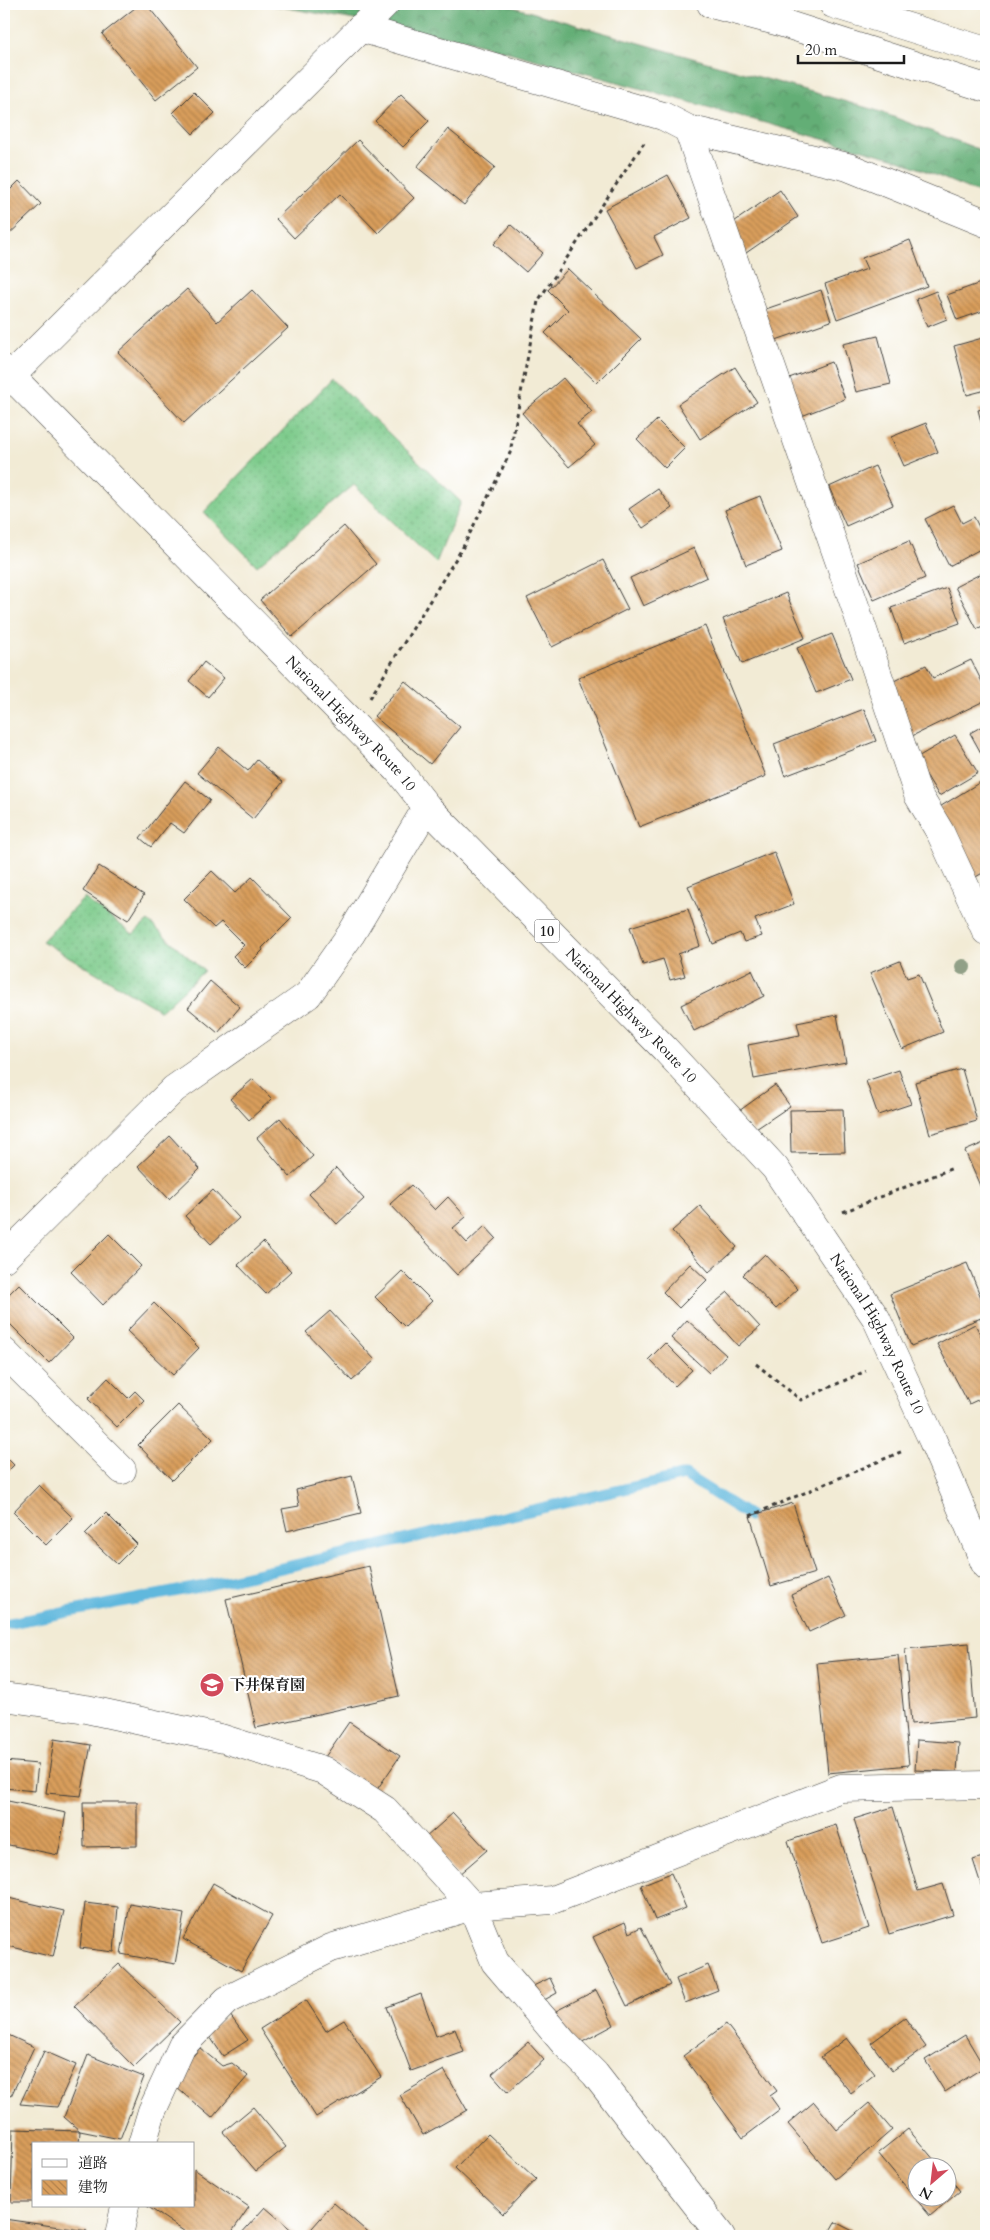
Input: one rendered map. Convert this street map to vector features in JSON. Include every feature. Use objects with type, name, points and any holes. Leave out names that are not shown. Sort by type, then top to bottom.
[{"type":"main road","points":[[6,377],[385,4]]},
{"type":"main road","points":[[711,4],[776,21],[986,88]]},
{"type":"main road","points":[[833,4],[986,51]]},
{"type":"main road","points":[[360,28],[663,116],[688,129],[848,167],[986,223]]},
{"type":"main road","points":[[688,129],[855,606],[918,795],[940,832],[986,931]]},
{"type":"main road","name":"National Highway Route 10","points":[[6,377],[398,770],[427,807],[665,1049],[776,1168],[876,1318],[932,1439],[986,1566]]},
{"type":"main road","points":[[4,1258],[174,1089],[308,995],[351,934],[427,807]]},
{"type":"main road","points":[[4,1352],[122,1470]]},
{"type":"main road","points":[[7,1692],[224,1739],[323,1770],[385,1810],[472,1906],[495,1962],[564,2043],[595,2074],[721,2236]]},
{"type":"main road","points":[[143,2142],[152,2111],[182,2046],[227,2000],[331,1948],[472,1906],[552,1900],[841,1788],[986,1785]]},
{"type":"main road","points":[[119,2236],[125,2208]]},
{"type":"path","points":[[354,725],[463,547],[510,453],[538,301],[663,116]]},
{"type":"path","points":[[813,1224],[953,1168]]},
{"type":"path","points":[[756,1364],[801,1400],[894,1359]]},
{"type":"path","points":[[750,1516],[932,1439]]},
{"type":"green space","points":[[265,4],[503,4],[875,110],[986,152],[986,196],[899,160],[461,39]]},
{"type":"green space","points":[[332,379],[461,502],[436,563],[354,485],[257,566],[204,512]]},
{"type":"green space","points":[[84,898],[133,934],[148,921],[204,971],[161,1011],[42,941]]},
{"type":"building","points":[[140,4],[146,4],[197,67],[156,100],[102,34]]},
{"type":"building","points":[[194,92],[215,113],[193,134],[173,113]]},
{"type":"building","points":[[401,94],[429,121],[403,147],[375,121]]},
{"type":"building","points":[[448,129],[495,167],[464,205],[417,167]]},
{"type":"building","points":[[358,140],[414,198],[378,233],[340,194],[294,238],[276,219]]},
{"type":"building","points":[[668,175],[691,218],[654,237],[663,255],[637,268],[605,209]]},
{"type":"building","points":[[19,181],[41,204],[4,239],[4,196]]},
{"type":"building","points":[[780,190],[798,217],[746,253],[728,226]]},
{"type":"building","points":[[511,225],[543,253],[526,272],[494,244]]},
{"type":"building","points":[[910,240],[927,286],[837,319],[825,284],[867,269],[862,258]]},
{"type":"building","points":[[568,269],[641,339],[597,383],[545,333],[568,310],[548,290]]},
{"type":"building","points":[[986,281],[986,310],[957,320],[947,295]]},
{"type":"building","points":[[187,289],[217,322],[252,290],[288,328],[184,423],[118,352]]},
{"type":"building","points":[[821,290],[831,321],[773,341],[763,310]]},
{"type":"building","points":[[936,291],[947,319],[927,327],[916,299]]},
{"type":"building","points":[[878,336],[891,384],[856,392],[843,344]]},
{"type":"building","points":[[986,337],[986,390],[967,395],[954,346]]},
{"type":"building","points":[[831,362],[845,399],[799,417],[784,380]]},
{"type":"building","points":[[735,367],[757,402],[700,439],[678,404]]},
{"type":"building","points":[[563,378],[592,412],[577,424],[595,445],[569,467],[522,413]]},
{"type":"building","points":[[986,408],[986,440],[978,410]]},
{"type":"building","points":[[657,420],[685,448],[665,468],[637,439]]},
{"type":"building","points":[[926,423],[938,452],[904,466],[891,437]]},
{"type":"building","points":[[875,466],[893,505],[846,526],[829,487]]},
{"type":"building","points":[[658,489],[672,508],[643,528],[629,509]]},
{"type":"building","points":[[760,496],[782,551],[746,565],[725,510]]},
{"type":"building","points":[[953,505],[962,523],[974,517],[986,541],[986,546],[949,566],[925,519]]},
{"type":"building","points":[[344,526],[376,564],[292,637],[260,600]]},
{"type":"building","points":[[909,541],[925,578],[874,600],[858,563]]},
{"type":"building","points":[[694,548],[707,577],[643,606],[630,578]]},
{"type":"building","points":[[603,560],[628,609],[552,647],[527,598]]},
{"type":"building","points":[[986,571],[986,624],[977,629],[955,587]]},
{"type":"building","points":[[947,588],[960,623],[904,643],[891,608]]},
{"type":"building","points":[[786,593],[805,638],[742,664],[723,619]]},
{"type":"building","points":[[705,626],[766,776],[639,827],[578,678]]},
{"type":"building","points":[[832,634],[851,679],[816,693],[797,648]]},
{"type":"building","points":[[971,660],[986,690],[986,700],[912,736],[886,685],[926,665],[933,678]]},
{"type":"building","points":[[204,662],[224,678],[208,697],[189,681]]},
{"type":"building","points":[[405,681],[460,727],[430,764],[374,716]]},
{"type":"building","points":[[864,709],[876,741],[785,776],[774,744]]},
{"type":"building","points":[[986,724],[986,762],[970,733]]},
{"type":"building","points":[[955,735],[978,773],[939,796],[916,758]]},
{"type":"building","points":[[219,747],[248,771],[257,760],[283,782],[253,819],[197,773]]},
{"type":"building","points":[[185,781],[210,800],[184,833],[170,823],[151,847],[140,838]]},
{"type":"building","points":[[982,781],[986,789],[986,871],[974,878],[933,811]]},
{"type":"building","points":[[774,852],[794,904],[755,919],[762,936],[744,942],[740,933],[713,944],[688,886]]},
{"type":"building","points":[[99,866],[144,895],[128,920],[83,891]]},
{"type":"building","points":[[212,871],[235,893],[252,877],[292,918],[245,968],[233,956],[244,945],[221,922],[214,928],[184,899]]},
{"type":"building","points":[[688,909],[700,946],[678,954],[685,976],[670,980],[663,959],[643,965],[630,927]]},
{"type":"building","points":[[900,961],[907,978],[919,974],[943,1032],[902,1049],[870,973]]},
{"type":"building","points":[[752,970],[764,996],[694,1031],[681,1005]]},
{"type":"building","points":[[210,981],[240,1007],[218,1033],[188,1008]]},
{"type":"building","points":[[837,1015],[846,1062],[754,1079],[748,1045],[800,1035],[797,1023]]},
{"type":"building","points":[[962,1069],[977,1121],[930,1134],[915,1082]]},
{"type":"building","points":[[899,1070],[911,1104],[878,1115],[866,1081]]},
{"type":"building","points":[[253,1079],[272,1099],[249,1120],[230,1099]]},
{"type":"building","points":[[775,1085],[790,1106],[753,1131],[739,1111]]},
{"type":"building","points":[[843,1109],[845,1152],[791,1153],[790,1110]]},
{"type":"building","points":[[280,1118],[313,1156],[290,1177],[257,1138]]},
{"type":"building","points":[[170,1136],[200,1169],[169,1199],[138,1166]]},
{"type":"building","points":[[986,1142],[986,1194],[984,1195],[965,1151]]},
{"type":"building","points":[[336,1168],[364,1199],[337,1224],[309,1194]]},
{"type":"building","points":[[411,1185],[435,1210],[448,1197],[466,1217],[453,1228],[467,1243],[485,1226],[496,1238],[457,1275],[390,1204]]},
{"type":"building","points":[[213,1190],[239,1218],[211,1244],[185,1216]]},
{"type":"building","points":[[700,1206],[737,1247],[709,1272],[672,1231]]},
{"type":"building","points":[[109,1234],[141,1266],[103,1305],[71,1272]]},
{"type":"building","points":[[263,1242],[291,1271],[266,1294],[238,1265]]},
{"type":"building","points":[[765,1254],[798,1289],[776,1309],[743,1275]]},
{"type":"building","points":[[967,1263],[986,1310],[986,1316],[911,1346],[890,1294]]},
{"type":"building","points":[[690,1264],[707,1280],[679,1308],[663,1292]]},
{"type":"building","points":[[402,1271],[432,1301],[405,1327],[375,1297]]},
{"type":"building","points":[[19,1284],[73,1338],[49,1363],[4,1318],[4,1299]]},
{"type":"building","points":[[728,1292],[760,1327],[738,1346],[706,1310]]},
{"type":"building","points":[[154,1303],[199,1348],[173,1375],[127,1331]]},
{"type":"building","points":[[330,1311],[375,1360],[352,1381],[306,1332]]},
{"type":"building","points":[[687,1320],[726,1355],[709,1373],[671,1338]]},
{"type":"building","points":[[975,1324],[986,1346],[986,1396],[969,1404],[937,1344]]},
{"type":"building","points":[[665,1343],[692,1370],[675,1386],[649,1359]]},
{"type":"building","points":[[108,1378],[128,1398],[135,1391],[144,1400],[117,1427],[88,1399]]},
{"type":"building","points":[[178,1405],[213,1439],[172,1480],[138,1445]]},
{"type":"building","points":[[4,1455],[14,1465],[4,1475]]},
{"type":"building","points":[[352,1476],[361,1513],[287,1531],[282,1509],[299,1506],[296,1490]]},
{"type":"building","points":[[39,1485],[73,1518],[46,1545],[13,1512]]},
{"type":"building","points":[[793,1503],[815,1573],[771,1586],[750,1516]]},
{"type":"building","points":[[106,1513],[137,1544],[117,1564],[85,1534]]},
{"type":"building","points":[[369,1566],[399,1696],[256,1728],[226,1599]]},
{"type":"building","points":[[828,1578],[846,1615],[809,1632],[791,1595]]},
{"type":"building","points":[[969,1643],[975,1718],[911,1724],[905,1649]]},
{"type":"building","points":[[898,1655],[909,1765],[828,1773],[817,1663]]},
{"type":"building","points":[[349,1722],[400,1756],[376,1791],[325,1757]]},
{"type":"building","points":[[54,1739],[91,1745],[81,1796],[46,1793]]},
{"type":"building","points":[[917,1740],[959,1743],[957,1772],[915,1770]]},
{"type":"building","points":[[4,1761],[38,1764],[35,1791],[4,1788]]},
{"type":"building","points":[[8,1801],[66,1813],[58,1855],[4,1844],[4,1821]]},
{"type":"building","points":[[83,1802],[137,1802],[137,1846],[84,1847]]},
{"type":"building","points":[[893,1807],[918,1891],[943,1884],[953,1915],[889,1934],[854,1819]]},
{"type":"building","points":[[453,1813],[487,1850],[458,1875],[425,1838]]},
{"type":"building","points":[[836,1825],[869,1928],[822,1943],[788,1841]]},
{"type":"building","points":[[986,1856],[986,1900],[973,1860]]},
{"type":"building","points":[[671,1873],[686,1908],[655,1920],[641,1885]]},
{"type":"building","points":[[213,1883],[272,1916],[241,1971],[183,1939]]},
{"type":"building","points":[[4,1897],[64,1911],[53,1957],[4,1945]]},
{"type":"building","points":[[85,1903],[118,1907],[114,1952],[80,1948]]},
{"type":"building","points":[[130,1904],[184,1914],[175,1964],[121,1954]]},
{"type":"building","points":[[625,1922],[629,1933],[641,1927],[670,1985],[627,2006],[593,1937]]},
{"type":"building","points":[[119,1964],[180,2022],[134,2067],[74,2006]]},
{"type":"building","points":[[708,1965],[718,1990],[685,2003],[676,1979]]},
{"type":"building","points":[[550,1978],[557,1993],[537,2004],[529,1988]]},
{"type":"building","points":[[596,1990],[614,2025],[575,2046],[556,2011]]},
{"type":"building","points":[[421,1994],[436,2036],[455,2029],[464,2052],[411,2071],[387,2007]]},
{"type":"building","points":[[306,2000],[326,2031],[344,2020],[381,2077],[316,2117],[260,2029]]},
{"type":"building","points":[[230,2015],[248,2040],[223,2056],[206,2031]]},
{"type":"building","points":[[905,2018],[926,2047],[892,2071],[871,2043]]},
{"type":"building","points":[[726,2024],[777,2091],[770,2096],[780,2110],[743,2138],[683,2056]]},
{"type":"building","points":[[4,2033],[34,2047],[11,2096],[4,2093]]},
{"type":"building","points":[[965,2035],[984,2067],[945,2092],[925,2060]]},
{"type":"building","points":[[847,2038],[875,2074],[851,2093],[821,2057]]},
{"type":"building","points":[[528,2042],[544,2060],[508,2092],[492,2074]]},
{"type":"building","points":[[200,2048],[222,2066],[232,2063],[248,2076],[212,2118],[170,2082]]},
{"type":"building","points":[[44,2051],[76,2065],[57,2107],[20,2104]]},
{"type":"building","points":[[88,2055],[144,2077],[120,2139],[80,2131],[64,2117]]},
{"type":"building","points":[[444,2070],[467,2110],[423,2135],[400,2095]]},
{"type":"building","points":[[814,2102],[837,2130],[869,2103],[892,2130],[835,2179],[788,2124]]},
{"type":"building","points":[[253,2107],[286,2147],[256,2171],[223,2132]]},
{"type":"building","points":[[13,2129],[80,2131],[79,2142],[32,2142],[32,2202],[11,2202]]},
{"type":"building","points":[[908,2129],[933,2158],[908,2158],[908,2189],[878,2153]]},
{"type":"building","points":[[488,2134],[536,2179],[503,2214],[455,2168]]},
{"type":"building","points":[[195,2170],[249,2207],[229,2236],[191,2236],[150,2208],[195,2208]]},
{"type":"building","points":[[334,2203],[372,2236],[305,2236]]},
{"type":"building","points":[[265,2207],[295,2233],[292,2236],[240,2235]]},
{"type":"building","points":[[923,2208],[940,2208],[930,2216]]},
{"type":"building","points":[[4,2219],[87,2231],[86,2236],[4,2236]]},
{"type":"building","points":[[835,2222],[863,2236],[827,2236]]},
{"type":"waterway","points":[[5,1624],[199,1587],[685,1475],[750,1516]]},
{"type":"place","name":"下井保育園","points":[[212,1685]]}]
